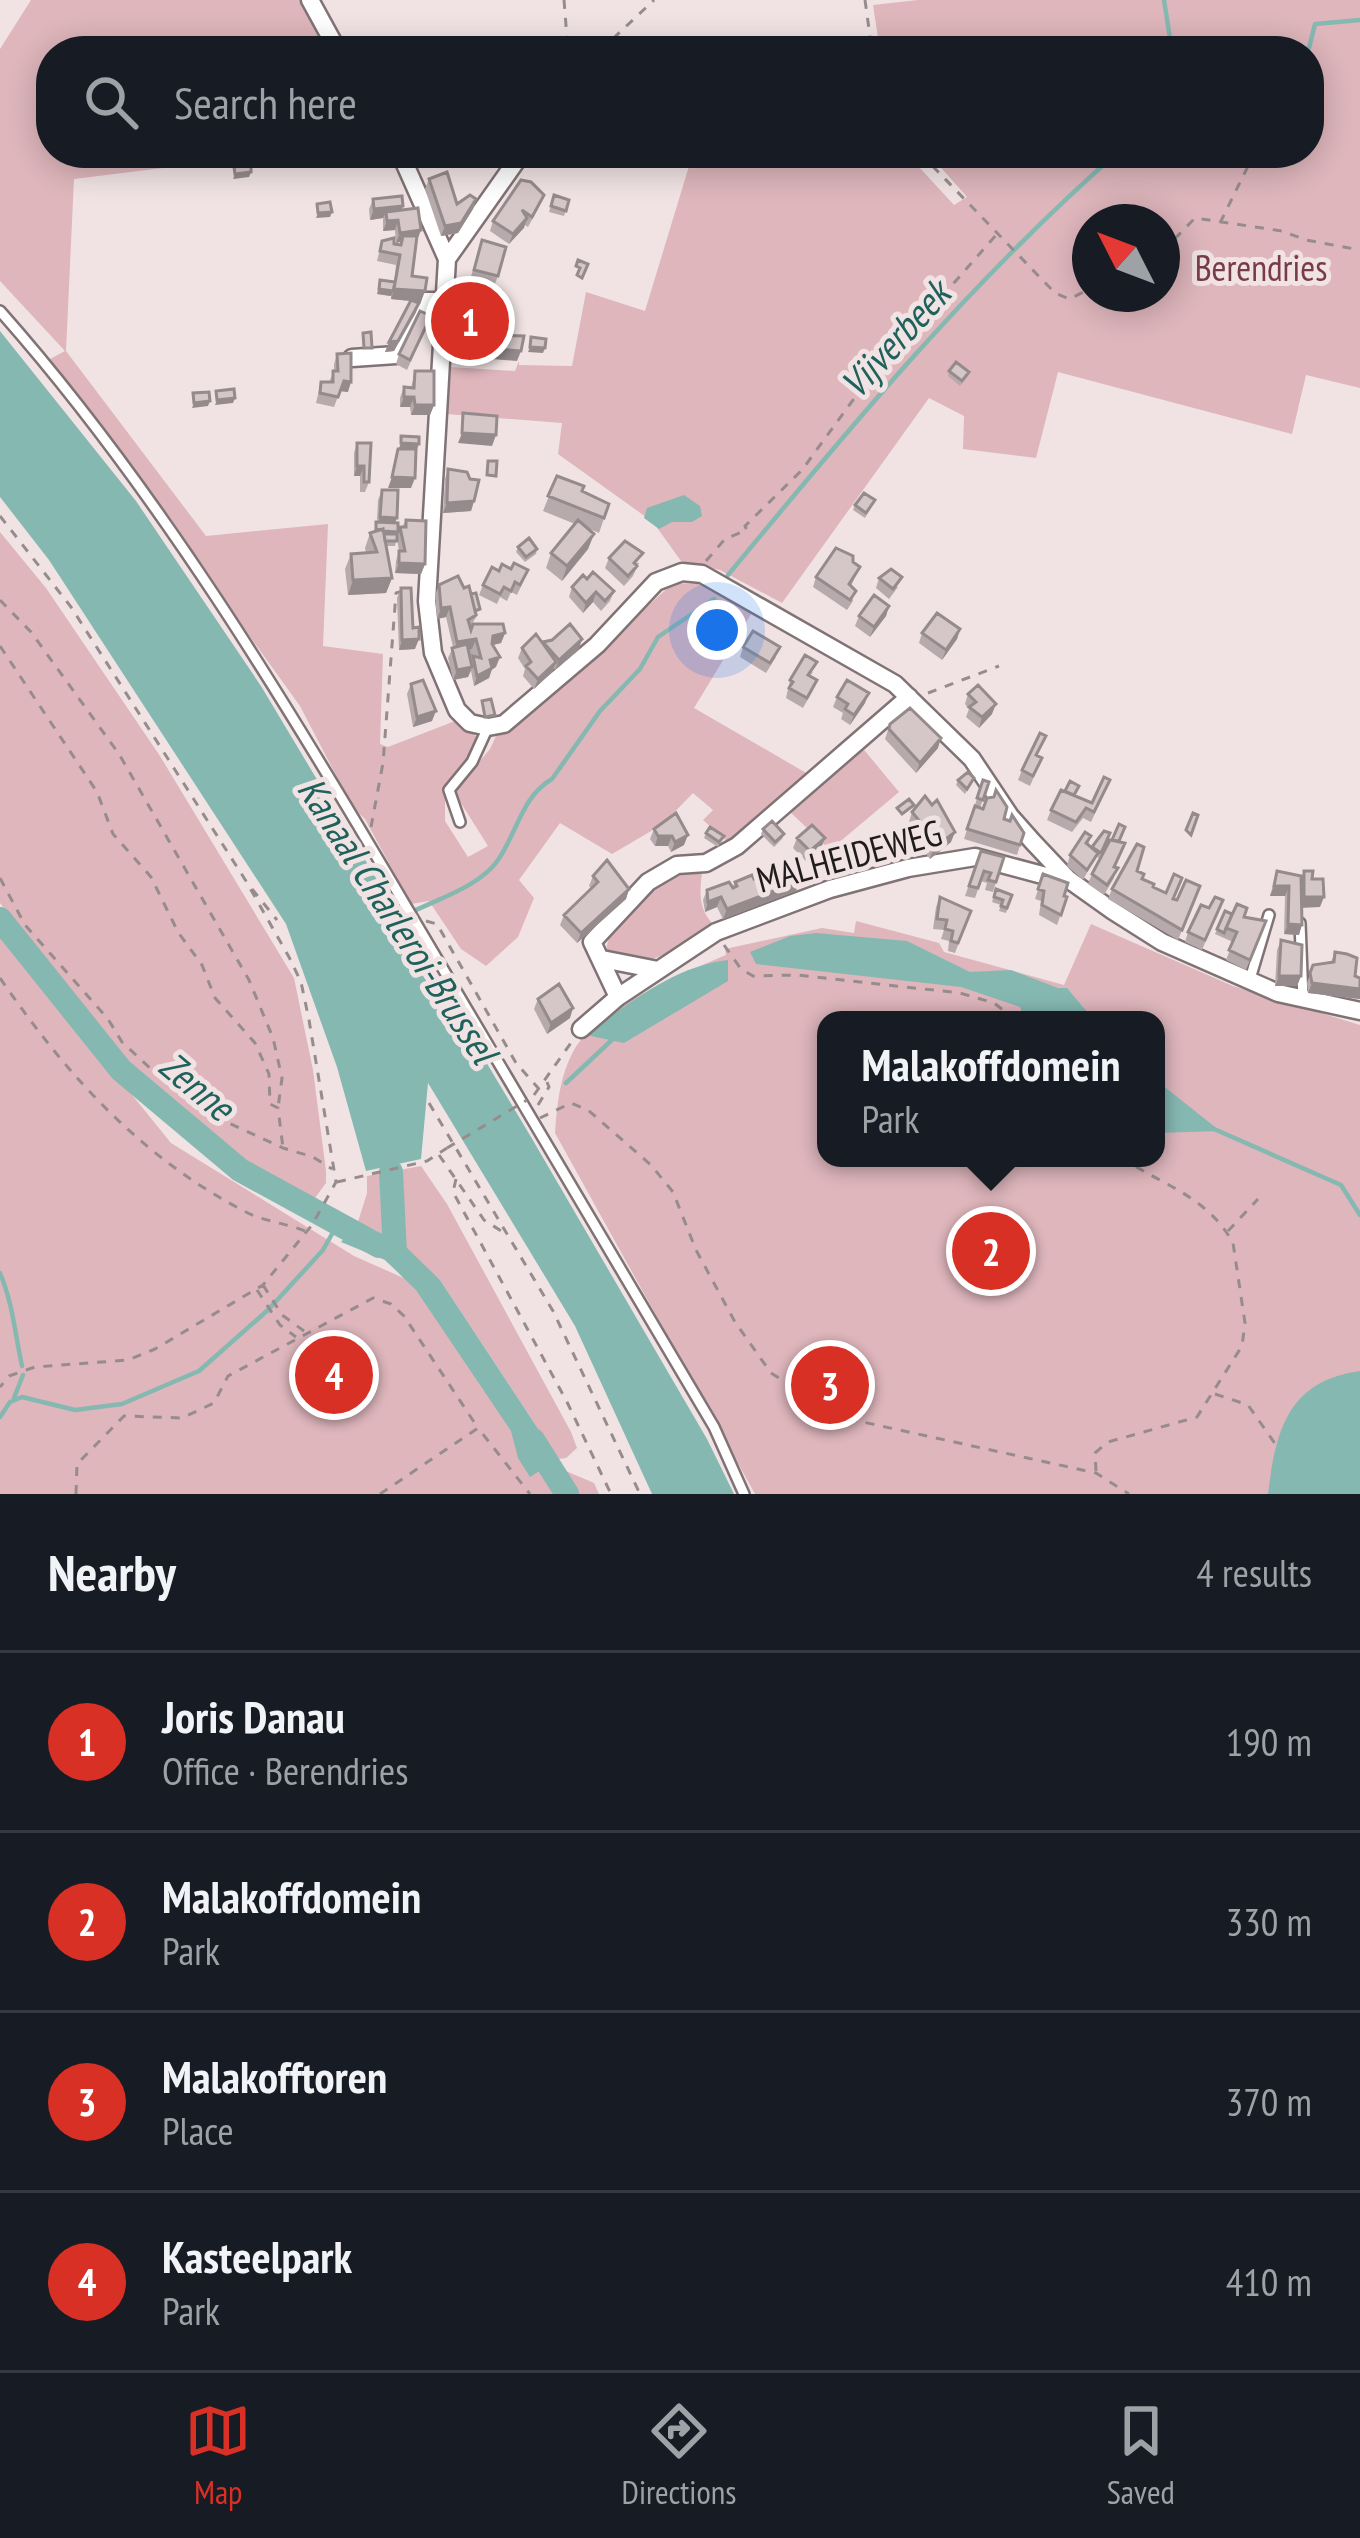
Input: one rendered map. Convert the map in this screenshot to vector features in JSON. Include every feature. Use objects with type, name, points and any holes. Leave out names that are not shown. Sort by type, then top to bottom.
[{"type":"street","points":[[310,0],[330,36]]},
{"type":"street","points":[[407,168],[447,259],[428,583],[431,638],[446,690],[470,723],[488,728],[504,724],[597,645],[656,582],[670,574],[702,574],[807,631],[912,699],[971,759],[1010,816],[1068,879],[1162,942],[1303,1000],[1360,1011]]},
{"type":"street","points":[[447,259],[511,168]]},
{"type":"street","points":[[352,358],[396,355],[426,301],[444,301]]},
{"type":"street","name":"MALHEIDEWEG","points":[[602,959],[592,942],[648,882],[677,865],[706,863],[736,846],[912,699]]},
{"type":"street","name":"MALHEIDEWEG","points":[[580,1029],[618,997],[716,932],[830,889],[908,868],[975,857],[1068,879]]},
{"type":"street","points":[[602,959],[658,970]]},
{"type":"street","points":[[602,959],[618,997]]},
{"type":"lane","points":[[0,311],[141,490],[290,712],[713,1426],[744,1494]]},
{"type":"lane","points":[[460,822],[449,790],[472,762],[488,728]]},
{"type":"lane","points":[[1299,911],[1303,1000]]},
{"type":"lane","points":[[1250,980],[1270,915]]},
{"type":"path","points":[[565,0],[567,36]]},
{"type":"path","points":[[616,36],[654,0]]},
{"type":"path","points":[[865,0],[870,36]]},
{"type":"path","points":[[934,168],[1055,293],[1072,298]]},
{"type":"path","points":[[1220,224],[1247,168]]},
{"type":"path","points":[[1180,233],[1195,218],[1282,231],[1360,250]]},
{"type":"path","points":[[702,574],[707,559],[725,539],[747,530],[745,526],[802,470],[861,389],[996,235]]},
{"type":"path","points":[[0,516],[71,607],[246,881],[301,982],[336,1182]]},
{"type":"path","points":[[368,840],[382,763],[396,593],[428,583]]},
{"type":"path","points":[[0,600],[31,632],[119,754],[249,980],[273,1038],[282,1078],[278,1108],[283,1148]]},
{"type":"path","points":[[0,646],[97,792],[113,834],[151,877],[178,932],[202,965],[215,998],[255,1043],[269,1074],[270,1104],[278,1108]]},
{"type":"path","points":[[912,699],[999,666]]},
{"type":"path","points":[[0,878],[25,925],[108,1019],[122,1042],[151,1069],[218,1118],[334,1170]]},
{"type":"path","points":[[246,881],[277,920]]},
{"type":"path","points":[[418,925],[428,920],[437,924],[516,1064],[539,1089]]},
{"type":"path","points":[[716,932],[734,961],[754,976],[960,993],[1004,1011]]},
{"type":"path","points":[[0,978],[48,1048],[140,1142],[185,1177],[250,1215],[306,1232]]},
{"type":"path","points":[[0,1387],[9,1376],[35,1367],[128,1360],[155,1349],[260,1286],[312,1225],[336,1182],[428,1161],[527,1100],[580,1029]]},
{"type":"path","points":[[532,1120],[549,1088],[546,1079]]},
{"type":"path","points":[[429,1103],[553,1311],[640,1494]]},
{"type":"path","points":[[532,1120],[572,1103],[588,1110],[651,1165],[673,1192],[696,1250],[735,1322],[771,1373],[840,1417],[1096,1473],[1130,1494]]},
{"type":"path","points":[[438,1154],[484,1220],[507,1235]]},
{"type":"path","points":[[1096,1473],[1095,1454],[1108,1442],[1197,1417],[1242,1346],[1245,1323],[1233,1244],[1226,1232],[1190,1193],[1137,1167]]},
{"type":"path","points":[[456,1179],[453,1192],[567,1402],[611,1494]]},
{"type":"path","points":[[1226,1232],[1258,1199]]},
{"type":"path","points":[[260,1286],[282,1315],[305,1333]]},
{"type":"path","points":[[260,1286],[280,1325],[296,1337]]},
{"type":"path","points":[[76,1494],[77,1464],[124,1416],[182,1418],[214,1403],[228,1376],[373,1298],[391,1304],[404,1316],[478,1429],[530,1494]]},
{"type":"path","points":[[1213,1393],[1248,1405],[1276,1445]]},
{"type":"path","points":[[380,1494],[478,1429]]},
{"type":"green space","points":[[31,0],[302,0],[322,36],[36,36],[36,168],[163,168],[74,179],[66,351],[206,536],[328,524],[323,646],[383,654],[380,744],[388,747],[455,721],[477,737],[445,788],[445,821],[468,857],[488,846],[454,792],[497,734],[514,728],[673,583],[703,584],[753,611],[694,708],[808,774],[730,844],[703,820],[713,810],[693,793],[663,824],[612,854],[560,823],[519,880],[534,898],[518,937],[486,966],[461,949],[429,901],[411,904],[365,819],[353,808],[300,706],[50,359],[65,351],[0,281],[0,49]]},
{"type":"green space","name":"Berendries","points":[[918,0],[1360,0],[1360,388],[1306,375],[1292,434],[1058,372],[1036,458],[963,449],[964,416],[929,398],[782,603],[720,570],[681,561],[653,522],[558,454],[562,423],[447,414],[450,367],[515,371],[519,361],[519,365],[572,366],[586,292],[645,311],[688,168],[920,168],[954,205],[967,197],[941,168],[1324,168],[1324,36],[878,36],[873,5]]},
{"type":"green space","points":[[0,532],[46,588],[160,756],[294,978],[313,1070],[326,1171],[326,1183],[315,1198],[247,1162],[139,1075],[85,1021],[0,903]]},
{"type":"green space","points":[[860,745],[899,792],[830,850],[787,809]]},
{"type":"green space","points":[[677,871],[702,872],[702,906],[712,923],[675,949],[649,959],[636,961],[607,951],[622,916]]},
{"type":"green space","points":[[856,921],[939,943],[944,952],[1064,985],[1091,924],[1233,986],[1360,1025],[1360,1494],[755,1494],[555,1133],[560,1090],[565,1069],[585,1035],[621,1007],[726,955],[725,949],[822,928],[854,933]]},
{"type":"green space","points":[[0,932],[171,1143],[354,1256],[424,1287],[540,1460],[594,1483],[599,1494],[0,1494]]},
{"type":"green space","points":[[421,1166],[447,1204],[571,1432],[577,1448],[566,1458],[558,1459],[440,1280],[377,1231],[358,1222],[367,1176]]},
{"type":"water","name":"Kanaal Charleroi-Brussel","points":[[0,331],[136,501],[261,686],[531,1137],[707,1439],[734,1494],[652,1494],[575,1326],[428,1083],[421,1159],[366,1171],[337,1067],[286,924],[49,560],[0,497]]},
{"type":"water","points":[[684,495],[700,506],[702,516],[659,529],[644,518],[647,508]]},
{"type":"water","points":[[816,933],[907,941],[970,972],[1011,970],[1067,988],[1086,1011],[1022,1011],[961,987],[756,964],[750,952],[790,936]]},
{"type":"water","points":[[728,960],[728,981],[624,1043],[586,1035],[670,978]]},
{"type":"water","points":[[1165,1087],[1220,1131],[1165,1133]]},
{"type":"water","points":[[358,1222],[404,1245],[440,1280],[558,1459],[530,1477],[518,1458],[511,1431],[416,1290],[385,1260],[341,1242]]},
{"type":"water","points":[[1360,1371],[1360,1494],[1268,1494],[1282,1430],[1301,1397],[1316,1385]]},
{"type":"building","points":[[447,172],[457,204],[470,195],[476,199],[461,223],[445,226],[429,179]]},
{"type":"building","points":[[521,180],[531,182],[544,195],[532,217],[522,210],[527,218],[513,234],[493,221]]},
{"type":"building","points":[[554,195],[569,200],[566,211],[551,206]]},
{"type":"building","points":[[402,196],[403,206],[374,209],[373,199]]},
{"type":"building","points":[[330,202],[332,212],[318,213],[317,204]]},
{"type":"building","points":[[418,208],[421,230],[400,233],[398,220],[387,221],[386,212]]},
{"type":"building","points":[[403,236],[417,236],[412,276],[427,278],[425,291],[394,289],[400,255],[380,251],[382,241],[394,238],[394,244],[401,245]]},
{"type":"building","points":[[482,240],[506,247],[498,276],[474,270]]},
{"type":"building","points":[[578,260],[588,264],[582,278],[577,275]]},
{"type":"building","points":[[380,280],[395,282],[393,291],[379,289]]},
{"type":"building","points":[[472,288],[501,291],[495,320],[470,318]]},
{"type":"building","points":[[411,300],[419,303],[398,341],[389,342]]},
{"type":"building","points":[[420,311],[431,316],[410,360],[399,354]]},
{"type":"building","points":[[371,332],[372,348],[364,348],[363,333]]},
{"type":"building","points":[[496,335],[524,336],[521,351],[496,349]]},
{"type":"building","points":[[531,337],[546,339],[545,348],[530,347]]},
{"type":"building","points":[[351,353],[351,382],[344,381],[338,397],[320,393],[321,382],[333,382],[333,371],[338,371],[337,354]]},
{"type":"building","points":[[956,362],[969,372],[962,381],[949,371]]},
{"type":"building","points":[[415,371],[434,371],[434,405],[415,405],[414,397],[404,397],[404,387],[414,388]]},
{"type":"building","points":[[234,389],[235,398],[217,400],[216,391]]},
{"type":"building","points":[[209,392],[210,401],[194,403],[193,393]]},
{"type":"building","points":[[463,413],[497,416],[496,435],[462,433]]},
{"type":"building","points":[[401,436],[419,437],[419,444],[401,443]]},
{"type":"building","points":[[357,443],[371,443],[369,482],[364,482],[364,466],[357,466]]},
{"type":"building","points":[[398,449],[416,449],[415,478],[392,477]]},
{"type":"building","points":[[488,461],[497,461],[496,476],[487,475]]},
{"type":"building","points":[[448,469],[479,480],[474,501],[447,503]]},
{"type":"building","points":[[557,476],[584,486],[582,491],[609,504],[604,518],[548,496]]},
{"type":"building","points":[[382,490],[398,490],[397,518],[380,517]]},
{"type":"building","points":[[864,493],[875,500],[866,513],[855,505]]},
{"type":"building","points":[[406,520],[426,521],[425,564],[399,563],[399,551],[405,551],[400,527],[406,527]]},
{"type":"building","points":[[578,520],[594,534],[567,566],[551,553]]},
{"type":"building","points":[[376,522],[398,523],[398,532],[376,530]]},
{"type":"building","points":[[383,529],[392,578],[353,580],[351,554],[377,552],[370,533]]},
{"type":"building","points":[[529,538],[537,549],[526,557],[518,547]]},
{"type":"building","points":[[625,541],[643,553],[628,576],[609,558]]},
{"type":"building","points":[[836,548],[853,556],[860,567],[849,584],[856,591],[850,600],[816,577]]},
{"type":"building","points":[[514,563],[528,570],[520,585],[515,582],[511,591],[504,587],[500,594],[483,585],[492,567],[499,571],[502,564],[511,569]]},
{"type":"building","points":[[891,569],[902,577],[893,589],[879,578]]},
{"type":"building","points":[[593,572],[614,591],[605,601],[596,592],[586,603],[572,587]]},
{"type":"building","points":[[458,576],[464,588],[469,586],[476,615],[468,620],[471,630],[473,624],[503,624],[505,633],[493,636],[500,657],[490,660],[492,668],[477,676],[473,656],[481,658],[476,639],[457,642],[450,607],[441,608],[439,585]]},
{"type":"building","points":[[401,588],[411,588],[413,628],[419,627],[419,639],[402,640]]},
{"type":"building","points":[[874,595],[889,606],[874,627],[859,616]]},
{"type":"building","points":[[937,613],[960,629],[946,650],[922,633]]},
{"type":"building","points":[[570,624],[582,639],[559,660],[543,642]]},
{"type":"building","points":[[753,631],[780,647],[770,663],[743,647]]},
{"type":"building","points":[[536,634],[556,662],[538,679],[526,666],[531,662],[522,648]]},
{"type":"building","points":[[467,644],[472,667],[457,670],[452,648]]},
{"type":"building","points":[[805,655],[817,662],[808,675],[817,680],[807,698],[789,688]]},
{"type":"building","points":[[423,680],[436,711],[417,717],[411,684]]},
{"type":"building","points":[[847,680],[869,693],[854,715],[837,697]]},
{"type":"building","points":[[978,685],[996,704],[982,717],[969,707],[976,702],[968,694]]},
{"type":"building","points":[[491,699],[495,715],[485,717],[482,701]]},
{"type":"building","points":[[910,708],[941,738],[920,763],[889,729]]},
{"type":"building","points":[[1040,733],[1046,736],[1036,755],[1042,758],[1033,776],[1022,770]]},
{"type":"building","points":[[968,772],[974,778],[967,789],[958,780]]},
{"type":"building","points":[[1104,777],[1110,780],[1094,812],[1086,808],[1076,822],[1051,810],[1061,790],[1092,803]]},
{"type":"building","points":[[983,780],[989,782],[983,800],[977,798]]},
{"type":"building","points":[[1070,781],[1079,786],[1074,795],[1065,791]]},
{"type":"building","points":[[996,790],[1007,807],[1004,819],[1010,821],[1012,815],[1024,833],[1020,845],[967,829],[975,806],[983,809]]},
{"type":"building","points":[[925,796],[932,805],[937,800],[955,832],[933,849],[912,812]]},
{"type":"building","points":[[909,799],[914,805],[902,814],[897,808]]},
{"type":"building","points":[[676,813],[688,835],[675,842],[672,836],[658,836],[654,829]]},
{"type":"building","points":[[1193,813],[1198,815],[1191,835],[1186,830]]},
{"type":"building","points":[[772,821],[784,834],[775,842],[763,829]]},
{"type":"building","points":[[1119,824],[1125,827],[1119,841],[1112,840]]},
{"type":"building","points":[[812,825],[825,838],[810,851],[797,838]]},
{"type":"building","points":[[710,827],[724,836],[719,842],[706,833]]},
{"type":"building","points":[[1104,831],[1110,833],[1101,853],[1092,847]]},
{"type":"building","points":[[1085,832],[1091,836],[1086,843],[1098,853],[1087,870],[1070,855]]},
{"type":"building","points":[[1110,840],[1125,843],[1107,885],[1092,874]]},
{"type":"building","points":[[1137,844],[1144,847],[1137,871],[1153,887],[1166,893],[1174,874],[1182,878],[1173,899],[1177,900],[1186,880],[1200,886],[1182,930],[1112,889]]},
{"type":"building","points":[[981,851],[1004,857],[996,882],[988,880],[991,873],[984,871],[978,888],[969,886]]},
{"type":"building","points":[[607,860],[629,889],[581,933],[564,915],[598,882],[593,876]]},
{"type":"building","points":[[795,869],[800,881],[727,909],[721,897],[708,902],[707,890],[729,882],[733,888],[735,882],[752,875],[754,879]]},
{"type":"building","points":[[1277,871],[1301,876],[1302,925],[1288,924],[1289,886],[1274,886]]},
{"type":"building","points":[[1304,871],[1313,871],[1312,879],[1323,879],[1324,897],[1304,897]]},
{"type":"building","points":[[1043,874],[1068,883],[1061,915],[1042,905],[1044,891],[1038,889]]},
{"type":"building","points":[[996,889],[1012,895],[1007,908],[994,897]]},
{"type":"building","points":[[940,897],[971,911],[958,943],[951,941],[953,931],[945,929],[947,920],[937,919]]},
{"type":"building","points":[[1215,897],[1223,900],[1205,940],[1188,932],[1201,905],[1209,908]]},
{"type":"building","points":[[1237,904],[1247,908],[1244,917],[1266,921],[1250,960],[1229,950],[1237,932],[1226,928]]},
{"type":"building","points":[[1225,911],[1232,914],[1224,933],[1217,929]]},
{"type":"building","points":[[1281,940],[1302,945],[1301,976],[1279,976]]},
{"type":"building","points":[[1335,952],[1357,958],[1355,976],[1360,978],[1360,989],[1312,983],[1313,965],[1334,962]]},
{"type":"building","points":[[559,984],[573,1008],[551,1023],[538,999]]},
{"type":"waterway","name":"Vijverbeek","points":[[1164,0],[1170,36]]},
{"type":"waterway","points":[[1312,36],[1315,24],[1360,20]]},
{"type":"waterway","name":"Vijverbeek","points":[[728,575],[962,303],[1101,168]]},
{"type":"waterway","name":"Vijverbeek","points":[[414,911],[491,869],[534,795],[640,669],[658,637],[714,599]]},
{"type":"waterway","name":"Zenne","points":[[0,919],[121,1070],[240,1170],[379,1246]]},
{"type":"waterway","points":[[566,1083],[615,1037]]},
{"type":"waterway","points":[[1214,1129],[1341,1185],[1360,1215]]},
{"type":"waterway","name":"Zenne","points":[[391,1172],[395,1253]]},
{"type":"waterway","points":[[0,1417],[10,1402],[22,1397],[75,1410],[122,1404],[199,1371],[268,1310],[323,1250],[337,1225]]},
{"type":"waterway","points":[[0,1273],[22,1366]]},
{"type":"waterway","points":[[14,1398],[23,1375]]},
{"type":"waterway","name":"Zenne","points":[[533,1440],[567,1494]]},
{"type":"place","name":"Joris Danau","points":[[470,321]]},
{"type":"place","name":"Malakoffdomein","points":[[991,1251]]},
{"type":"place","name":"Kasteelpark","points":[[334,1375]]},
{"type":"place","name":"Malakofftoren","points":[[830,1385]]}]
